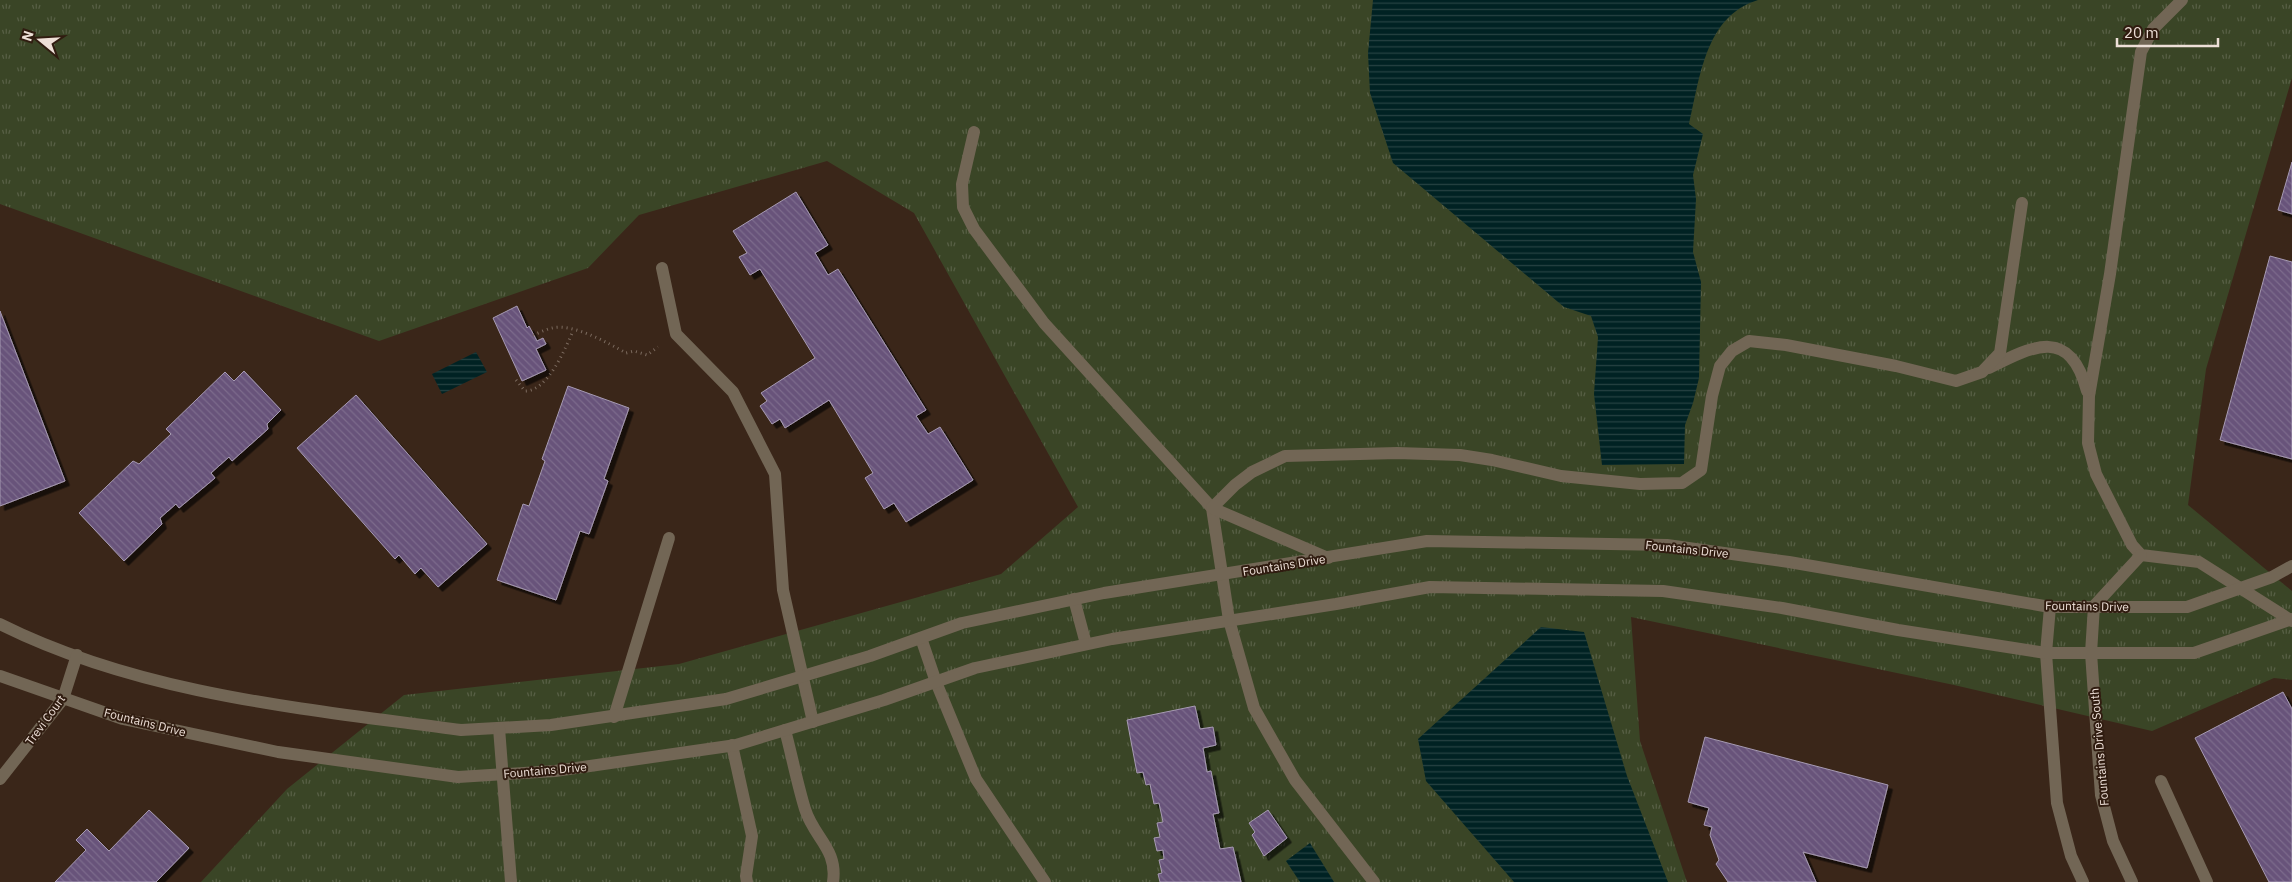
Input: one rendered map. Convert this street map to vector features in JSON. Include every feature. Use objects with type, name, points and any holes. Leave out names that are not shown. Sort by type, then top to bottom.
[{"type":"street","points":[[2182,0],[2153,29],[2141,52],[2110,274],[2089,396],[2088,443],[2096,474],[2132,545],[2142,554],[2199,562],[2291,620]]},
{"type":"street","points":[[974,132],[962,184],[963,207],[974,229],[1044,323],[1212,508],[1328,558]]},
{"type":"street","points":[[1982,372],[2000,353],[2022,203]]},
{"type":"street","points":[[662,268],[676,334],[733,392],[775,474],[784,590],[813,722]]},
{"type":"street","points":[[1212,508],[1235,485],[1252,472],[1285,456],[1397,453],[1460,455],[1492,460],[1561,476],[1640,484],[1682,483],[1701,470],[1712,396],[1720,366],[1732,351],[1749,341],[1786,345],[1896,366],[1956,381],[1982,372],[2023,351],[2043,346],[2051,347],[2068,355],[2076,363],[2083,374],[2089,396]]},
{"type":"street","points":[[1212,508],[1229,620],[1254,708],[1295,780],[1374,882]]},
{"type":"street","points":[[614,716],[669,538]]},
{"type":"street","name":"Fountains Drive","points":[[0,624],[32,640],[154,681],[284,706],[461,730],[551,725],[726,699],[870,656],[962,623],[1074,599],[1426,541],[1667,545],[1789,562],[2050,607],[2187,606],[2272,577],[2292,566]]},
{"type":"street","points":[[2094,606],[2142,554]]},
{"type":"street","name":"Fountains Drive","points":[[0,676],[63,700],[123,719],[278,752],[458,777],[555,771],[732,745],[813,722],[975,668],[1086,644],[1430,587],[1663,591],[1782,608],[1898,630],[2046,653],[2194,653],[2291,620]]},
{"type":"street","points":[[1074,599],[1086,644]]},
{"type":"street","name":"Fountains Drive South","points":[[2094,606],[2091,653],[2101,796],[2113,841],[2132,882]]},
{"type":"street","points":[[2050,607],[2046,653],[2057,803],[2071,856],[2083,882]]},
{"type":"street","points":[[921,638],[936,682],[976,779],[1045,882]]},
{"type":"street","name":"Trevi Court","points":[[0,779],[63,700],[77,655]]},
{"type":"street","points":[[499,728],[501,774],[511,882]]},
{"type":"street","points":[[785,730],[805,810],[814,831],[833,857],[835,871],[833,882]]},
{"type":"street","points":[[732,745],[752,836],[746,876],[748,882]]},
{"type":"street","points":[[2161,781],[2207,882]]},
{"type":"path","points":[[533,335],[553,328],[567,328],[572,331],[590,334],[626,353],[634,351],[647,354],[676,334]]},
{"type":"path","points":[[516,380],[525,391],[534,390],[540,386],[557,367],[572,331]]},
{"type":"green space","points":[[0,0],[2292,0],[2292,78],[2206,369],[2188,505],[2292,591],[2292,680],[2274,678],[2152,731],[1954,685],[1631,617],[1640,741],[1687,882],[201,882],[287,789],[404,695],[679,664],[1001,574],[1078,507],[914,213],[827,161],[639,215],[588,268],[379,341],[0,204]]},
{"type":"water","points":[[1373,0],[1758,0],[1740,8],[1726,20],[1716,34],[1702,69],[1689,124],[1703,134],[1693,175],[1696,199],[1693,252],[1701,282],[1699,378],[1685,425],[1684,464],[1602,465],[1594,394],[1598,337],[1591,316],[1564,307],[1393,163],[1370,93],[1368,53]]},
{"type":"water","points":[[476,352],[487,372],[442,394],[432,374]]},
{"type":"water","points":[[1541,627],[1584,632],[1627,776],[1668,882],[1514,882],[1426,781],[1418,739]]},
{"type":"water","points":[[1310,843],[1334,882],[1300,882],[1286,861]]},
{"type":"building","points":[[2292,162],[2292,214],[2278,210]]},
{"type":"building","points":[[796,192],[828,245],[815,253],[828,275],[838,269],[926,410],[916,416],[928,434],[940,427],[973,480],[906,522],[894,503],[884,509],[865,478],[873,473],[829,400],[785,428],[780,419],[772,424],[760,406],[767,401],[761,393],[815,358],[760,269],[750,275],[739,257],[747,253],[733,231]]},
{"type":"building","points":[[2270,256],[2292,262],[2292,459],[2220,440]]},
{"type":"building","points":[[517,306],[527,328],[529,326],[537,341],[543,338],[546,344],[536,349],[546,370],[522,381],[493,318]]},
{"type":"building","points":[[0,311],[65,481],[0,506]]},
{"type":"building","points":[[244,371],[281,410],[267,424],[268,429],[232,461],[229,457],[211,473],[215,478],[179,508],[176,504],[160,518],[162,524],[124,561],[79,513],[133,461],[139,464],[171,434],[166,429],[225,372],[234,381]]},
{"type":"building","points":[[568,386],[629,408],[604,479],[608,481],[589,534],[580,531],[556,600],[497,580],[523,504],[529,506],[545,461],[542,459]]},
{"type":"building","points":[[356,395],[487,544],[438,587],[421,568],[415,574],[399,555],[395,559],[297,448]]},
{"type":"building","points":[[2283,692],[2292,709],[2292,882],[2269,882],[2195,738]]},
{"type":"building","points":[[1195,706],[1200,729],[1213,727],[1216,745],[1203,748],[1207,772],[1211,771],[1219,813],[1213,814],[1220,849],[1233,847],[1241,882],[1160,882],[1158,874],[1162,873],[1159,860],[1164,859],[1163,850],[1157,851],[1154,838],[1160,837],[1157,823],[1163,822],[1159,803],[1154,804],[1150,784],[1146,785],[1143,772],[1137,773],[1127,720]]},
{"type":"building","points":[[1705,737],[1888,785],[1867,868],[1803,852],[1816,882],[1728,882],[1716,864],[1719,860],[1710,835],[1712,827],[1704,825],[1709,808],[1688,802]]},
{"type":"building","points":[[149,810],[189,848],[156,882],[55,882],[86,850],[76,840],[87,829],[109,851]]},
{"type":"building","points":[[1268,810],[1287,838],[1264,856],[1252,835],[1255,832],[1249,823]]}]
